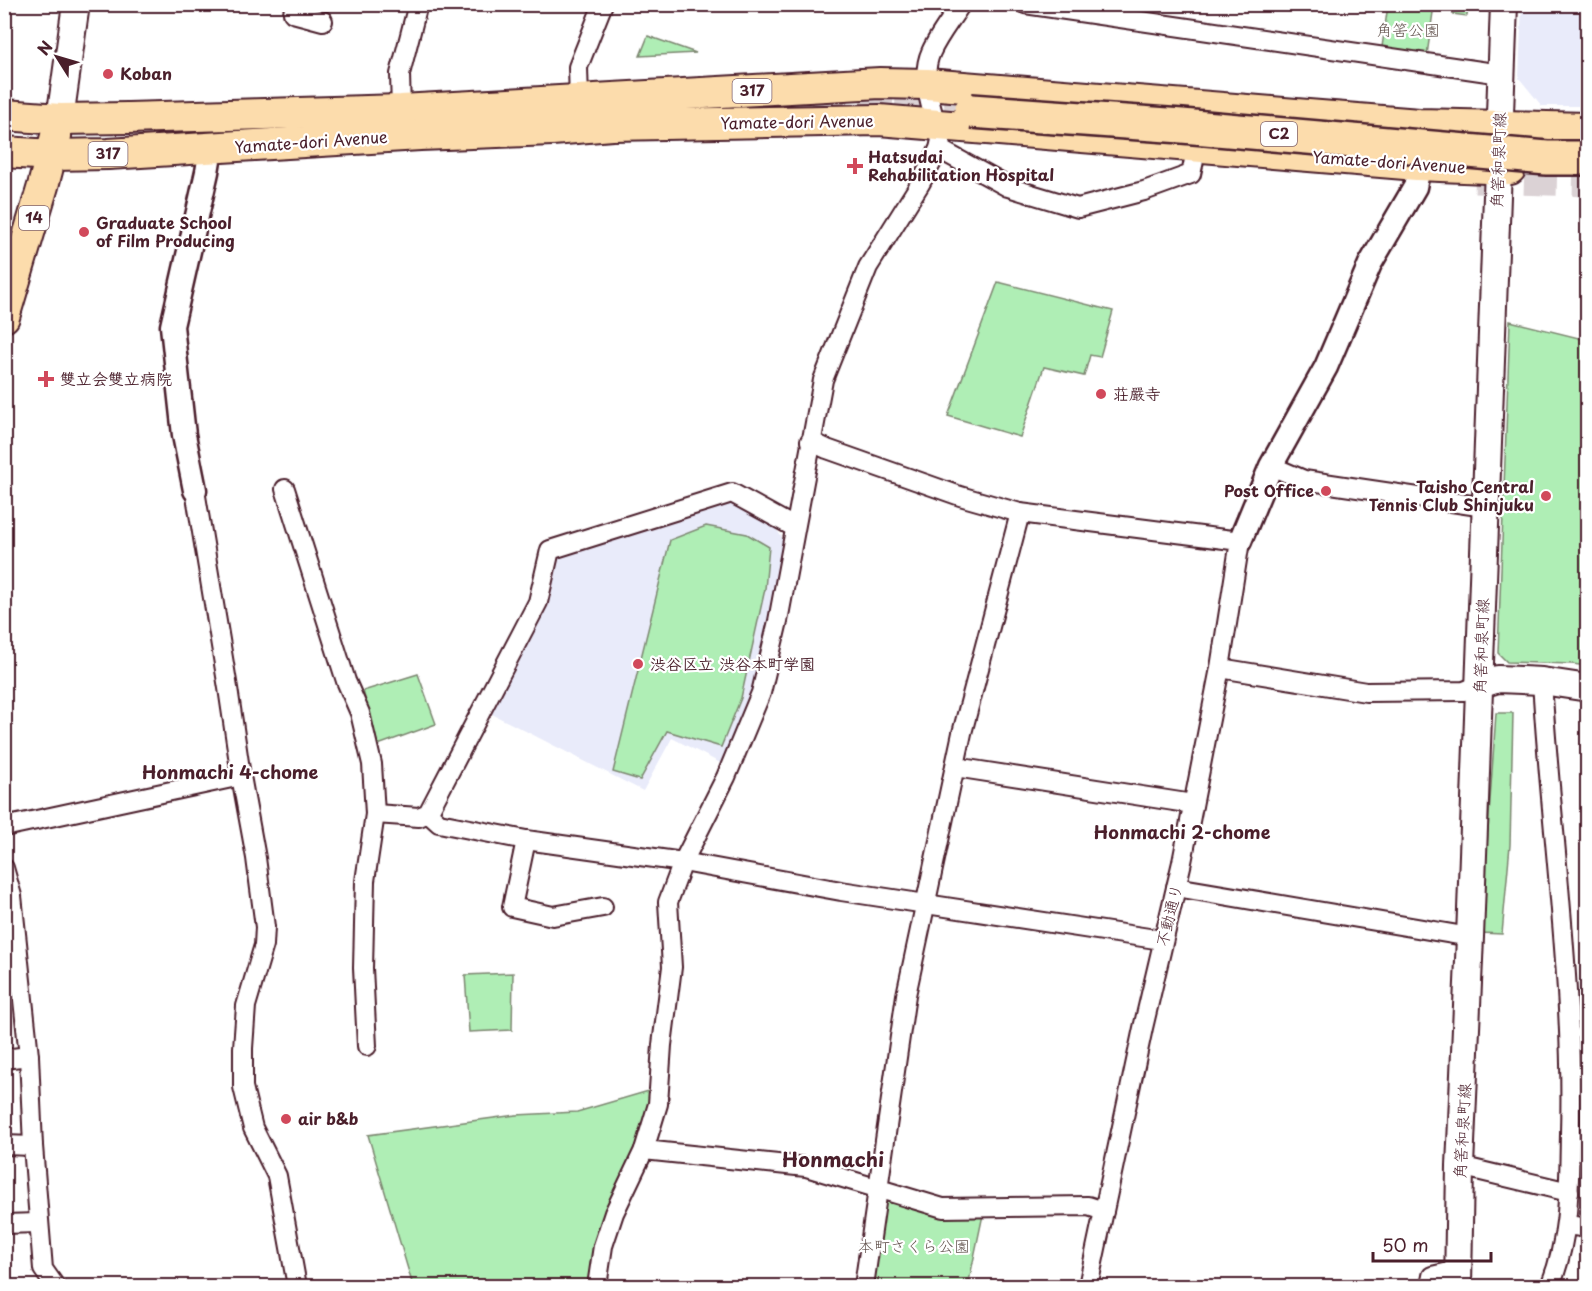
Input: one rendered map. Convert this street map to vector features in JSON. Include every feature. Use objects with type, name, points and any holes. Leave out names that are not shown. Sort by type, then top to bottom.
[{"type":"highway","name":"C2","points":[[1587,147],[1547,147],[972,105],[1535,157],[1587,158]]},
{"type":"main road","points":[[60,119],[76,4]]},
{"type":"main road","name":"角筈和泉町線","points":[[1458,1278],[1460,1166],[1504,4]]},
{"type":"main road","name":"Yamate-dori Avenue","points":[[4,115],[60,119],[401,110],[880,83],[927,84],[1419,124],[1587,128]]},
{"type":"main road","name":"14","points":[[4,317],[60,119]]},
{"type":"main road","name":"Yamate-dori Avenue","points":[[4,152],[51,155],[108,154],[612,125],[879,120],[938,136],[1197,147],[1417,165],[1587,170]]},
{"type":"main road","points":[[1479,685],[1498,679],[1542,681],[1587,688]]},
{"type":"street","points":[[295,4],[293,14],[323,21]]},
{"type":"street","points":[[401,110],[400,74],[418,4]]},
{"type":"street","points":[[579,100],[578,67],[603,4]]},
{"type":"street","points":[[597,1287],[603,1246],[614,1213],[644,1150],[658,1104],[662,1045],[672,967],[668,902],[683,862],[726,777],[761,693],[778,621],[822,380],[868,267],[920,184],[938,136],[927,84],[927,68],[930,53],[961,4]]},
{"type":"street","points":[[1025,4],[1501,74]]},
{"type":"street","points":[[938,136],[1008,187],[1078,208],[1143,191],[1191,174],[1197,147]]},
{"type":"street","points":[[211,148],[172,326],[184,435],[256,858],[265,927],[264,945],[246,1006],[243,1087],[253,1128],[277,1176],[297,1287]]},
{"type":"street","points":[[810,441],[960,496],[1020,513],[1240,541],[1271,466],[1326,367],[1370,264],[1415,187],[1417,165]]},
{"type":"street","points":[[1271,466],[1304,480],[1485,507]]},
{"type":"street","points":[[285,489],[346,681],[360,713],[372,764],[375,814],[365,881],[363,968],[367,1046]]},
{"type":"street","points":[[375,814],[419,817],[428,813],[538,602],[550,550],[732,493],[794,527]]},
{"type":"street","points":[[864,1287],[906,995],[962,733],[1020,513]]},
{"type":"street","name":"不動通り","points":[[1088,1287],[1193,804],[1220,668],[1240,541]]},
{"type":"street","points":[[1220,668],[1366,692],[1464,691],[1479,685]]},
{"type":"street","points":[[1542,681],[1567,982],[1572,1081],[1567,1225],[1558,1268],[1550,1287]]},
{"type":"street","points":[[955,767],[1193,804]]},
{"type":"street","points":[[4,827],[241,776]]},
{"type":"street","points":[[428,813],[439,823],[526,840],[683,862],[841,891],[1162,940]]},
{"type":"street","points":[[526,840],[512,907],[553,916],[603,907]]},
{"type":"street","points":[[4,868],[12,896],[29,1056],[38,1223],[43,1269],[55,1287]]},
{"type":"street","points":[[1176,887],[1470,937]]},
{"type":"street","points":[[4,1059],[29,1056]]},
{"type":"street","points":[[4,1145],[33,1146]]},
{"type":"street","points":[[644,1150],[806,1167],[943,1208],[1088,1206],[1104,1211]]},
{"type":"street","points":[[1460,1166],[1569,1192]]},
{"type":"street","points":[[4,1224],[38,1223]]},
{"type":"street","points":[[1567,1225],[1587,1228]]},
{"type":"street","points":[[1430,1287],[1432,1276],[1458,1278]]},
{"type":"shaded area","points":[[1522,5],[1581,5],[1580,106],[1542,106],[1519,78]]},
{"type":"shaded area","name":"渋谷区立 渋谷本町学園","points":[[730,503],[776,529],[785,542],[756,692],[724,765],[672,738],[643,791],[490,713],[557,553]]},
{"type":"green space","name":"角筈公園","points":[[1388,5],[1434,5],[1427,55],[1386,53],[1382,47]]},
{"type":"green space","points":[[1454,5],[1468,5],[1467,16],[1453,14]]},
{"type":"green space","points":[[648,36],[696,53],[640,56]]},
{"type":"green space","points":[[998,282],[1113,311],[1100,357],[1090,355],[1084,376],[1044,367],[1020,437],[948,416]]},
{"type":"green space","name":"Taisho Central Tennis Club Shinjuku","points":[[1510,321],[1587,340],[1587,666],[1507,662],[1498,653]]},
{"type":"green space","points":[[706,526],[747,534],[769,547],[765,589],[741,698],[721,747],[667,731],[640,780],[613,772],[670,540]]},
{"type":"green space","points":[[418,674],[436,724],[378,745],[363,691]]},
{"type":"green space","points":[[1496,713],[1513,713],[1510,845],[1502,934],[1481,933]]},
{"type":"green space","points":[[513,973],[512,1030],[469,1032],[465,975]]},
{"type":"green space","points":[[652,1090],[650,1109],[591,1286],[413,1286],[368,1135],[516,1115],[577,1112]]},
{"type":"green space","name":"本町さくら公園","points":[[881,1198],[984,1210],[968,1286],[868,1286]]},
{"type":"tunnel","points":[[811,101],[918,98]]},
{"type":"tunnel","points":[[895,109],[971,111]]},
{"type":"tunnel","points":[[1475,177],[1588,180]]},
{"type":"place","name":"Koban","points":[[108,74]]},
{"type":"place","name":"Hatsudai Rehabilitation Hospital","points":[[855,166]]},
{"type":"place","name":"Graduate School of Film Producing","points":[[84,232]]},
{"type":"place","name":"雙立会雙立病院","points":[[46,379]]},
{"type":"place","name":"荘嚴寺","points":[[1101,394]]},
{"type":"place","name":"Post Office","points":[[1326,491]]},
{"type":"place","name":"Taisho Central Tennis Club Shinjuku","points":[[1546,496]]},
{"type":"place","name":"渋谷区立 渋谷本町学園","points":[[638,664]]},
{"type":"place","name":"air b&b","points":[[286,1119]]},
{"type":"district","name":"Honmachi 4-chome","points":[[230,773]]},
{"type":"district","name":"Honmachi 2-chome","points":[[1182,833]]},
{"type":"district","name":"Honmachi","points":[[833,1160]]}]
